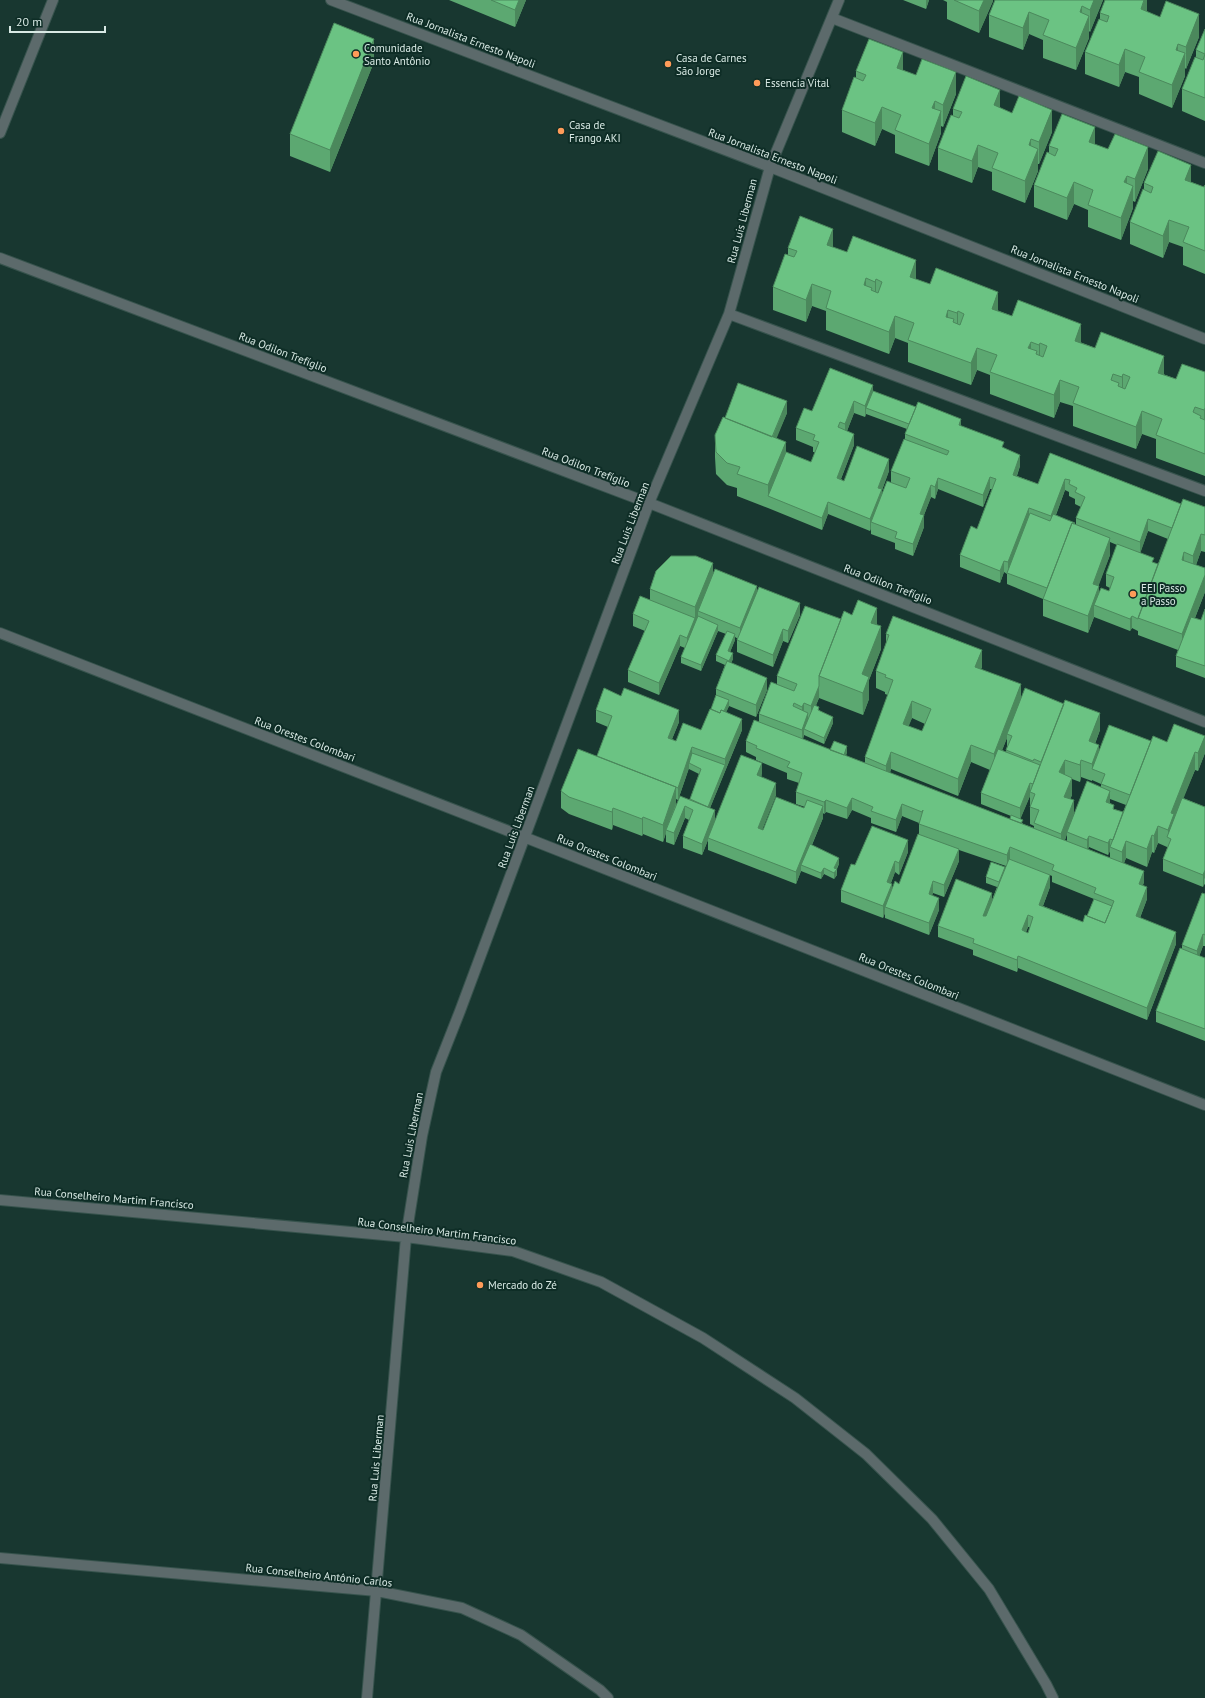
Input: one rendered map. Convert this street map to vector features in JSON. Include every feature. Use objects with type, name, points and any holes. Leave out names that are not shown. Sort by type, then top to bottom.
[{"type":"street","points":[[0,133],[53,0]]},
{"type":"street","name":"Rua Jornalista Ernesto Napoli","points":[[331,0],[770,166],[1205,338]]},
{"type":"street","name":"Rua Luis Liberman","points":[[367,1698],[406,1237],[422,1136],[436,1072],[460,1012],[649,504],[729,314],[770,166],[839,0]]},
{"type":"street","points":[[832,18],[1205,164]]},
{"type":"street","name":"Rua Odilon Trefíglio","points":[[0,258],[649,504],[1205,722]]},
{"type":"street","points":[[729,314],[1205,491]]},
{"type":"street","name":"Rua Orestes Colombari","points":[[0,633],[1205,1105]]},
{"type":"street","name":"Rua Conselheiro Martim Francisco","points":[[0,1200],[406,1237],[513,1251],[601,1282],[703,1338],[795,1398],[866,1454],[932,1519],[989,1588],[1053,1698]]},
{"type":"street","name":"Rua Conselheiro Antônio Carlos","points":[[0,1558],[377,1591],[462,1608],[527,1639],[600,1690],[608,1698]]},
{"type":"building","points":[[491,0],[519,0],[515,10]]},
{"type":"building","points":[[954,0],[984,0],[979,11]]},
{"type":"building","points":[[995,0],[1094,0],[1090,10],[1082,6],[1080,12],[1089,16],[1076,48],[1043,35],[1049,20],[1029,12],[1023,28],[989,15]]},
{"type":"building","points":[[1105,0],[1144,0],[1141,9],[1160,17],[1166,1],[1199,14],[1186,47],[1178,44],[1176,50],[1185,53],[1172,85],[1139,72],[1145,57],[1125,49],[1119,65],[1085,52],[1099,19],[1107,22],[1109,16],[1100,13]]},
{"type":"building","name":"Comunidade Santo Antônio","points":[[334,23],[374,39],[330,150],[290,134]]},
{"type":"building","points":[[1205,29],[1205,54],[1196,50]]},
{"type":"building","points":[[869,39],[903,52],[897,68],[916,75],[922,59],[956,72],[943,105],[935,101],[932,108],[941,111],[929,144],[895,130],[901,115],[882,107],[875,123],[842,110],[854,77],[863,81],[866,75],[856,71]]},
{"type":"building","points":[[1205,54],[1205,98],[1182,89],[1195,57],[1203,60]]},
{"type":"building","points":[[966,76],[1000,90],[994,105],[1012,113],[1019,96],[1052,110],[1039,142],[1031,139],[1029,145],[1038,149],[1025,181],[992,168],[998,153],[978,145],[972,161],[938,148],[951,115],[959,118],[962,112],[953,109]]},
{"type":"building","points":[[1062,114],[1095,127],[1089,142],[1108,149],[1115,134],[1148,147],[1135,179],[1127,176],[1124,182],[1133,186],[1121,218],[1088,205],[1093,190],[1074,182],[1067,198],[1034,185],[1047,152],[1055,156],[1058,149],[1049,146]]},
{"type":"building","points":[[1158,151],[1191,165],[1185,180],[1204,187],[1205,185],[1205,251],[1183,242],[1189,227],[1169,220],[1163,236],[1130,222],[1143,189],[1151,193],[1153,187],[1144,183]]},
{"type":"building","points":[[800,216],[833,229],[827,245],[847,252],[853,236],[916,260],[910,277],[930,284],[936,268],[998,292],[992,309],[1012,316],[1018,300],[1081,324],[1075,341],[1095,348],[1101,332],[1164,356],[1158,373],[1176,379],[1182,364],[1205,372],[1205,408],[1204,410],[1195,407],[1193,412],[1205,420],[1205,454],[1156,435],[1162,419],[1142,411],[1136,427],[1073,403],[1079,387],[1060,380],[1054,395],[990,372],[997,355],[977,348],[971,363],[908,340],[914,323],[895,316],[889,332],[826,308],[831,291],[812,284],[806,300],[773,287],[785,254],[794,257],[797,251],[788,248]],"holes":[[[866,278],[875,282],[876,279],[882,282],[878,293],[871,290],[872,288],[864,285]],[[948,310],[957,313],[958,311],[964,314],[960,325],[953,322],[954,319],[946,317]],[[1031,342],[1039,345],[1040,343],[1047,346],[1043,357],[1036,354],[1037,351],[1028,348]],[[1113,374],[1122,377],[1123,374],[1130,377],[1125,389],[1118,386],[1119,383],[1111,380]]]},
{"type":"building","points":[[830,368],[873,385],[865,406],[854,401],[845,424],[840,422],[838,427],[854,434],[837,478],[844,481],[857,446],[889,459],[878,488],[882,489],[870,519],[828,502],[822,518],[768,496],[786,452],[811,462],[819,442],[813,440],[815,435],[796,428],[804,408],[812,411]]},
{"type":"building","points":[[738,383],[787,401],[772,437],[725,418]]},
{"type":"building","points":[[873,391],[916,407],[909,424],[866,408]]},
{"type":"building","points":[[918,402],[961,419],[959,425],[1004,442],[1002,447],[1020,455],[1013,475],[1038,484],[1050,453],[1181,504],[1172,528],[1148,519],[1140,542],[1076,518],[1085,497],[1075,492],[1077,488],[1069,484],[1070,480],[1065,479],[1051,516],[1029,508],[1008,562],[1004,561],[1000,571],[960,555],[971,526],[977,529],[996,479],[990,477],[983,495],[938,478],[935,487],[931,485],[920,514],[924,515],[913,544],[895,538],[897,532],[871,522],[887,481],[906,488],[910,478],[891,471],[904,439],[947,455],[949,451],[905,434]]},
{"type":"building","points":[[723,417],[786,442],[768,485],[737,474],[740,467],[727,463],[716,452],[715,435]]},
{"type":"building","points":[[1183,499],[1205,507],[1205,535],[1201,534],[1193,556],[1184,552],[1182,560],[1205,568],[1205,575],[1182,634],[1138,618]]},
{"type":"building","points":[[1030,513],[1050,521],[1053,514],[1075,523],[1072,523],[1047,588],[1007,573]]},
{"type":"building","points":[[1072,523],[1110,538],[1093,584],[1099,586],[1088,616],[1043,599]]},
{"type":"building","name":"EEI Passo a Passo","points":[[1117,544],[1154,558],[1152,562],[1158,564],[1138,619],[1132,616],[1130,619],[1094,605],[1101,588],[1109,591],[1114,577],[1106,574]]},
{"type":"building","points":[[671,556],[696,556],[713,563],[695,607],[650,589],[656,571]]},
{"type":"building","points":[[715,569],[757,586],[740,628],[698,611]]},
{"type":"building","points":[[759,587],[800,603],[788,631],[783,629],[773,655],[737,640]]},
{"type":"building","points":[[640,596],[695,618],[687,638],[680,635],[659,683],[628,670],[649,621],[633,614]]},
{"type":"building","points":[[858,600],[877,608],[871,623],[881,626],[862,674],[869,677],[863,693],[819,676],[844,611],[852,615]]},
{"type":"building","points":[[805,606],[841,619],[819,676],[819,686],[811,706],[804,703],[802,707],[794,703],[793,706],[808,713],[802,730],[759,714],[771,682],[794,691],[797,684],[777,676]]},
{"type":"building","points":[[1205,609],[1205,666],[1176,656],[1191,617],[1201,620]]},
{"type":"building","points":[[698,616],[718,625],[701,665],[681,657]]},
{"type":"building","points":[[893,616],[982,650],[975,667],[1021,684],[994,754],[971,745],[958,779],[891,752],[886,766],[865,757],[893,680],[876,671],[889,635],[886,634]],"holes":[[[912,701],[931,709],[922,731],[903,724]]]},
{"type":"building","points":[[727,631],[735,634],[728,651],[733,653],[729,661],[716,655]]},
{"type":"building","points":[[727,661],[767,678],[756,705],[716,689]]},
{"type":"building","points":[[604,688],[621,696],[624,688],[679,710],[668,738],[676,741],[683,723],[701,730],[710,709],[720,713],[721,710],[742,719],[725,759],[692,747],[678,788],[597,756],[612,716],[596,710]]},
{"type":"building","points":[[1025,688],[1064,704],[1041,762],[1034,759],[1033,761],[1006,750],[1012,736],[1007,734]]},
{"type":"building","points":[[716,695],[729,700],[724,711],[721,710],[720,713],[711,709]]},
{"type":"building","points":[[1065,700],[1100,713],[1089,741],[1099,745],[1092,764],[1081,760],[1080,765],[1065,760],[1059,772],[1072,778],[1064,797],[1074,800],[1061,834],[1034,823],[1039,810],[1030,807],[1035,794],[1030,792]]},
{"type":"building","points":[[814,705],[819,707],[818,710],[833,717],[824,738],[804,729]]},
{"type":"building","points":[[754,720],[1144,871],[1139,884],[1147,887],[1136,916],[1176,932],[1147,1008],[1018,956],[1017,960],[973,943],[974,939],[938,926],[956,879],[992,893],[983,916],[986,916],[1009,859],[1050,875],[1039,905],[1083,922],[1085,915],[1105,923],[1114,901],[1094,893],[1096,888],[1052,870],[1054,865],[1010,847],[1007,855],[919,824],[923,810],[922,812],[902,804],[896,820],[871,811],[873,807],[852,798],[847,808],[826,800],[824,802],[796,792],[802,773],[787,767],[790,762],[756,748],[757,746],[746,741]],"holes":[[[1028,915],[1033,917],[1028,933],[1022,930]]]},
{"type":"building","points":[[1174,724],[1205,736],[1198,753],[1195,752],[1171,813],[1174,814],[1168,830],[1158,826],[1154,836],[1152,835],[1147,849],[1126,841],[1122,852],[1110,847],[1153,736],[1167,742]]},
{"type":"building","points":[[1109,725],[1151,741],[1130,795],[1101,784],[1105,774],[1092,769]]},
{"type":"building","points":[[834,741],[847,746],[844,755],[830,750]]},
{"type":"building","points":[[578,749],[676,787],[663,825],[613,808],[612,812],[569,797],[561,791]]},
{"type":"building","points":[[998,749],[1040,765],[1033,784],[1030,783],[1020,808],[981,793]]},
{"type":"building","points":[[692,753],[725,765],[708,807],[690,799],[701,769],[689,763]]},
{"type":"building","points":[[741,755],[762,763],[757,775],[776,783],[758,828],[763,830],[776,797],[804,808],[807,800],[823,806],[796,872],[708,838]]},
{"type":"building","points":[[1087,781],[1110,791],[1106,802],[1114,805],[1113,809],[1123,812],[1113,840],[1110,839],[1108,843],[1089,836],[1087,840],[1067,832]]},
{"type":"building","points":[[680,796],[715,810],[702,844],[683,836],[693,810],[685,806],[674,833],[666,830]]},
{"type":"building","points":[[1182,798],[1205,807],[1205,870],[1203,875],[1163,859],[1171,839],[1167,837]]},
{"type":"building","points":[[1011,815],[1023,820],[1021,823],[1010,819]]},
{"type":"building","points":[[872,826],[908,840],[899,863],[895,861],[887,882],[892,884],[883,906],[841,890],[851,864],[855,865]]},
{"type":"building","points":[[918,834],[959,849],[944,885],[933,881],[929,894],[939,898],[929,923],[885,907],[895,881],[899,884]]},
{"type":"building","points":[[810,844],[839,858],[834,868],[837,869],[834,873],[824,868],[821,873],[801,865]]},
{"type":"building","points":[[991,862],[1005,867],[999,882],[986,877]]},
{"type":"building","points":[[1202,893],[1205,894],[1205,935],[1203,934],[1197,951],[1182,945]]},
{"type":"building","points":[[1094,899],[1112,906],[1105,923],[1087,916]]},
{"type":"building","points":[[1180,948],[1205,958],[1205,1029],[1156,1011]]},
{"type":"place","name":"Comunidade Santo Antônio","points":[[356,54]]},
{"type":"place","name":"Casa de Carnes São Jorge","points":[[668,64]]},
{"type":"place","name":"Essencia Vital","points":[[757,83]]},
{"type":"place","name":"Casa de Frango AKI","points":[[561,131]]},
{"type":"place","name":"EEI Passo a Passo","points":[[1133,594]]},
{"type":"place","name":"Mercado do Zé","points":[[480,1285]]}]
